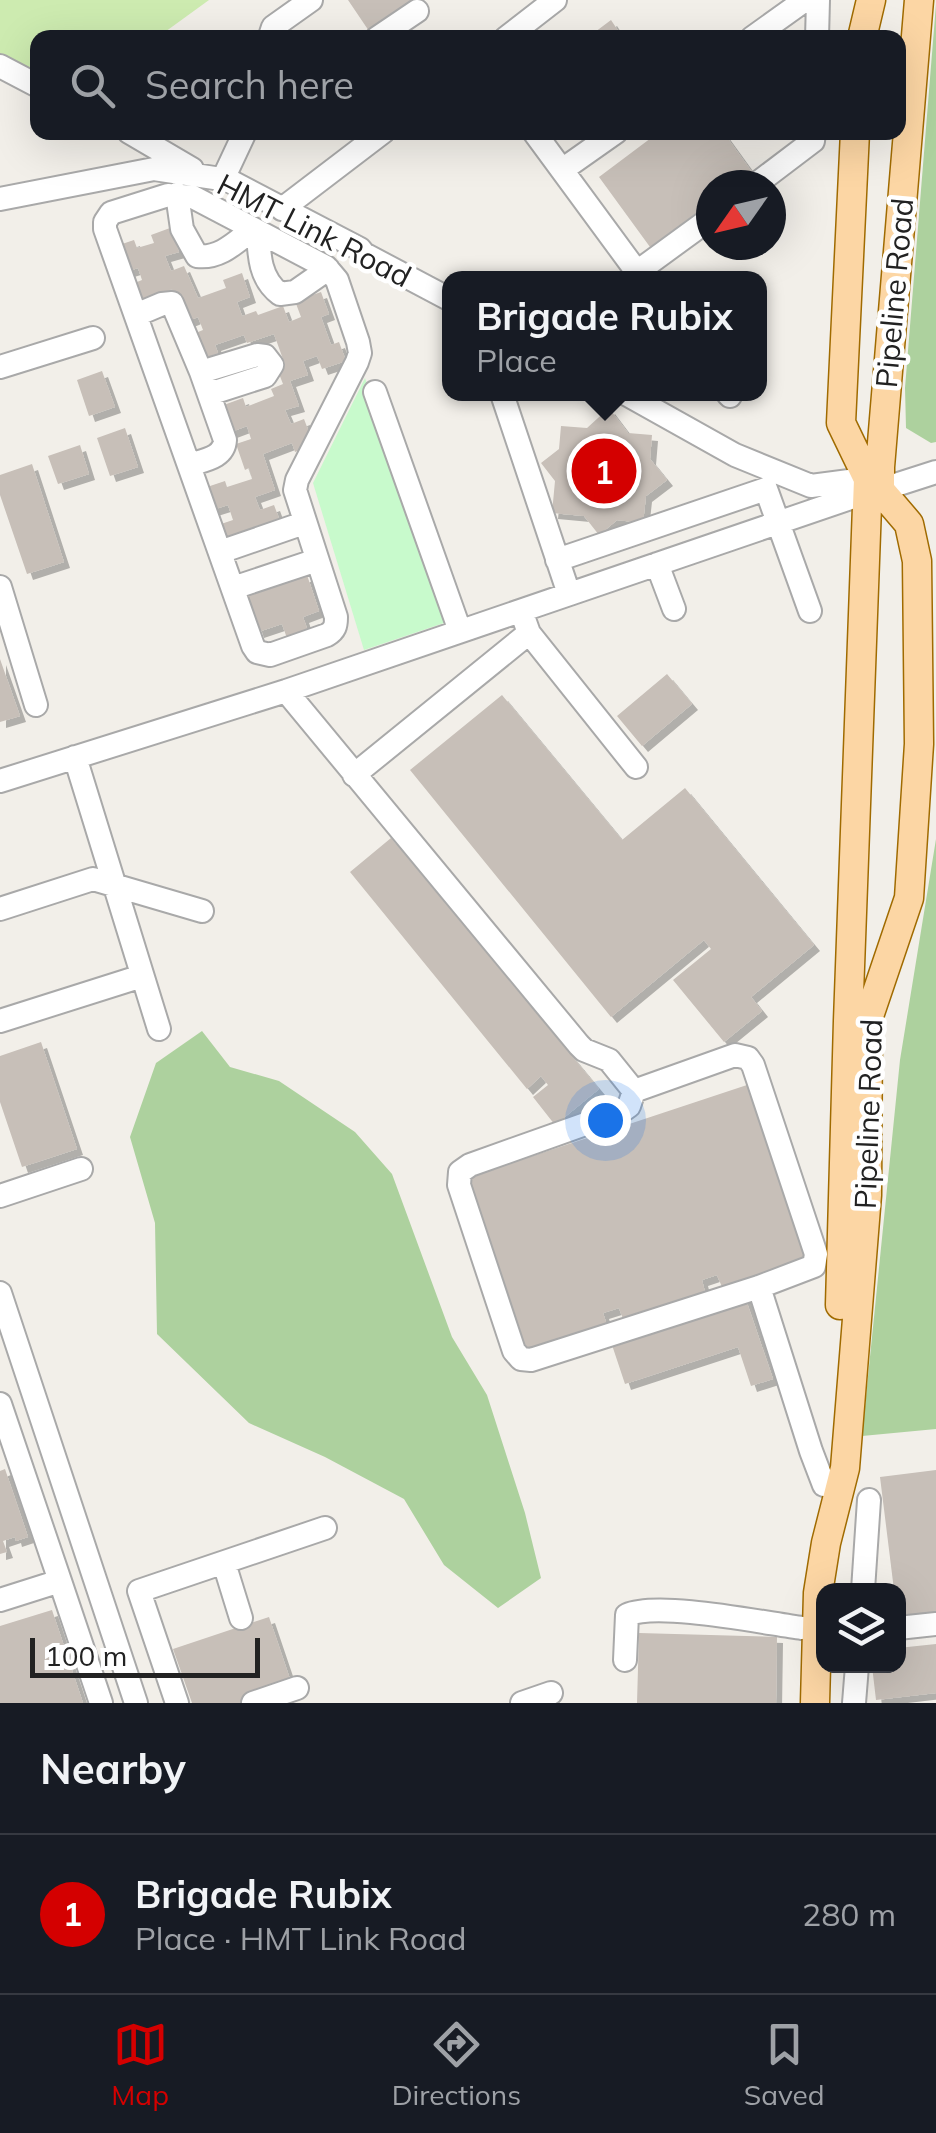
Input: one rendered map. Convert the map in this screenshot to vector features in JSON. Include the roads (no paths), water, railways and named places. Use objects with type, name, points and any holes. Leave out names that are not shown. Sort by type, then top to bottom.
[{"type":"main road","points":[[864,30],[871,0]]},
{"type":"main road","name":"Pipeline Road","points":[[819,1541],[834,1437],[848,1022],[874,485],[919,0]]},
{"type":"main road","points":[[854,140],[841,423],[874,485]]},
{"type":"main road","name":"Pipeline Road","points":[[815,1703],[806,1563],[819,1541],[844,1468],[867,1195],[868,1019],[909,898],[919,744],[917,561],[909,524],[874,485]]},
{"type":"main road","name":"Pipeline Road","points":[[798,1703],[810,1629]]},
{"type":"street","points":[[272,30],[311,0]]},
{"type":"street","points":[[516,30],[554,0]]},
{"type":"street","points":[[763,30],[806,0]]},
{"type":"street","points":[[817,30],[818,0]]},
{"type":"street","points":[[389,30],[417,12]]},
{"type":"street","points":[[0,66],[30,82]]},
{"type":"street","points":[[144,140],[213,178],[239,140]]},
{"type":"street","points":[[284,246],[290,214],[373,140]]},
{"type":"street","points":[[540,140],[636,271]]},
{"type":"street","points":[[562,170],[605,140]]},
{"type":"street","points":[[774,170],[814,140]]},
{"type":"street","name":"HMT Link Road","points":[[0,199],[154,169],[213,178],[322,230],[442,295]]},
{"type":"street","points":[[177,194],[182,230],[198,256],[224,251],[255,230]]},
{"type":"street","points":[[177,194],[193,197],[255,230],[318,264],[337,280],[360,353],[295,490],[336,624],[333,631],[270,654],[257,652],[105,222],[112,213],[177,194]]},
{"type":"street","points":[[255,230],[260,262],[270,287],[280,294],[296,292],[318,264],[322,230]]},
{"type":"street","points":[[646,271],[696,230]]},
{"type":"street","points":[[136,315],[172,304],[205,383],[225,447],[218,455],[189,465]]},
{"type":"street","points":[[0,366],[94,338]]},
{"type":"street","points":[[375,392],[460,632]]},
{"type":"street","points":[[504,401],[569,594]]},
{"type":"street","points":[[634,401],[735,455],[811,486],[874,485],[936,472]]},
{"type":"street","points":[[634,401],[756,478],[766,490],[810,612]]},
{"type":"street","points":[[354,776],[526,622],[569,594],[778,523],[936,461]]},
{"type":"street","points":[[557,560],[766,490]]},
{"type":"street","points":[[220,552],[304,522]]},
{"type":"street","points":[[233,588],[317,560]]},
{"type":"street","points":[[657,564],[674,610]]},
{"type":"street","points":[[0,587],[36,704]]},
{"type":"street","points":[[0,781],[460,632],[526,622]]},
{"type":"street","points":[[526,622],[636,767]]},
{"type":"street","points":[[286,691],[578,1045],[608,1060],[634,1091]]},
{"type":"street","points":[[75,757],[160,1030]]},
{"type":"street","points":[[0,909],[93,879],[202,911]]},
{"type":"street","points":[[0,1020],[142,976]]},
{"type":"street","points":[[735,1055],[748,1058],[816,1260],[810,1269],[531,1360],[521,1359],[458,1185],[460,1172],[470,1164],[622,1111],[629,1106],[634,1091],[735,1055]]},
{"type":"street","points":[[0,1196],[81,1169]]},
{"type":"street","points":[[759,1286],[824,1486]]},
{"type":"street","points":[[0,1293],[136,1703]]},
{"type":"street","points":[[0,1404],[101,1703]]},
{"type":"street","points":[[863,1583],[869,1500]]},
{"type":"street","points":[[103,1603],[326,1528]]},
{"type":"street","points":[[224,1563],[241,1618]]},
{"type":"street","points":[[0,1600],[60,1581]]},
{"type":"street","points":[[139,1591],[176,1703]]},
{"type":"street","points":[[625,1660],[627,1615],[635,1612],[660,1610],[810,1629]]},
{"type":"street","points":[[906,1627],[936,1624]]},
{"type":"street","points":[[854,1703],[856,1673]]},
{"type":"street","points":[[253,1703],[297,1688]]},
{"type":"street","points":[[522,1703],[551,1693]]},
{"type":"place","name":"Brigade Rubix","points":[[604,471]]}]
